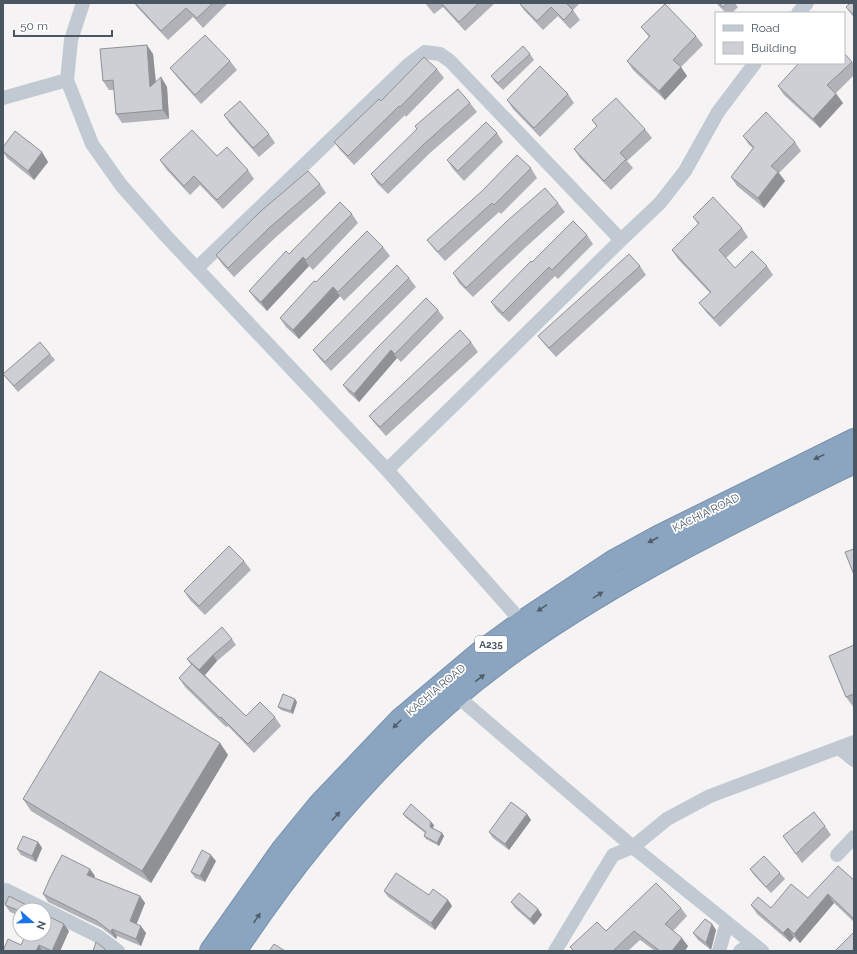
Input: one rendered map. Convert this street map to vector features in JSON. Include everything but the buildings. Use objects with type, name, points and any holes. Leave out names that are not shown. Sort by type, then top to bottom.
[{"type":"highway","name":"KACHIA ROAD","points":[[211,951],[282,849],[335,787],[406,715],[475,657],[522,622],[614,561],[658,537],[854,440]]},
{"type":"highway","name":"KACHIA ROAD","points":[[235,951],[258,915],[326,826],[405,743],[436,713],[515,650],[602,593],[707,535],[854,462]]},
{"type":"street","points":[[83,3],[71,40],[67,80],[92,144],[121,185],[196,268],[387,470],[522,622]]},
{"type":"street","points":[[799,12],[806,3]]},
{"type":"street","points":[[196,268],[409,64],[426,52],[440,54],[450,61],[621,240]]},
{"type":"street","points":[[387,470],[660,203],[685,170],[718,112],[754,64]]},
{"type":"street","points":[[3,98],[67,80]]},
{"type":"street","points":[[457,696],[633,847],[757,947]]},
{"type":"street","points":[[555,951],[613,855],[633,847],[667,819],[710,796],[854,742]]},
{"type":"street","points":[[839,748],[854,760]]},
{"type":"street","points":[[837,855],[854,837]]},
{"type":"street","points":[[3,896],[6,890],[98,936],[118,951]]},
{"type":"street","points":[[719,951],[727,923]]},
{"type":"street","points":[[740,951],[757,947]]}]
